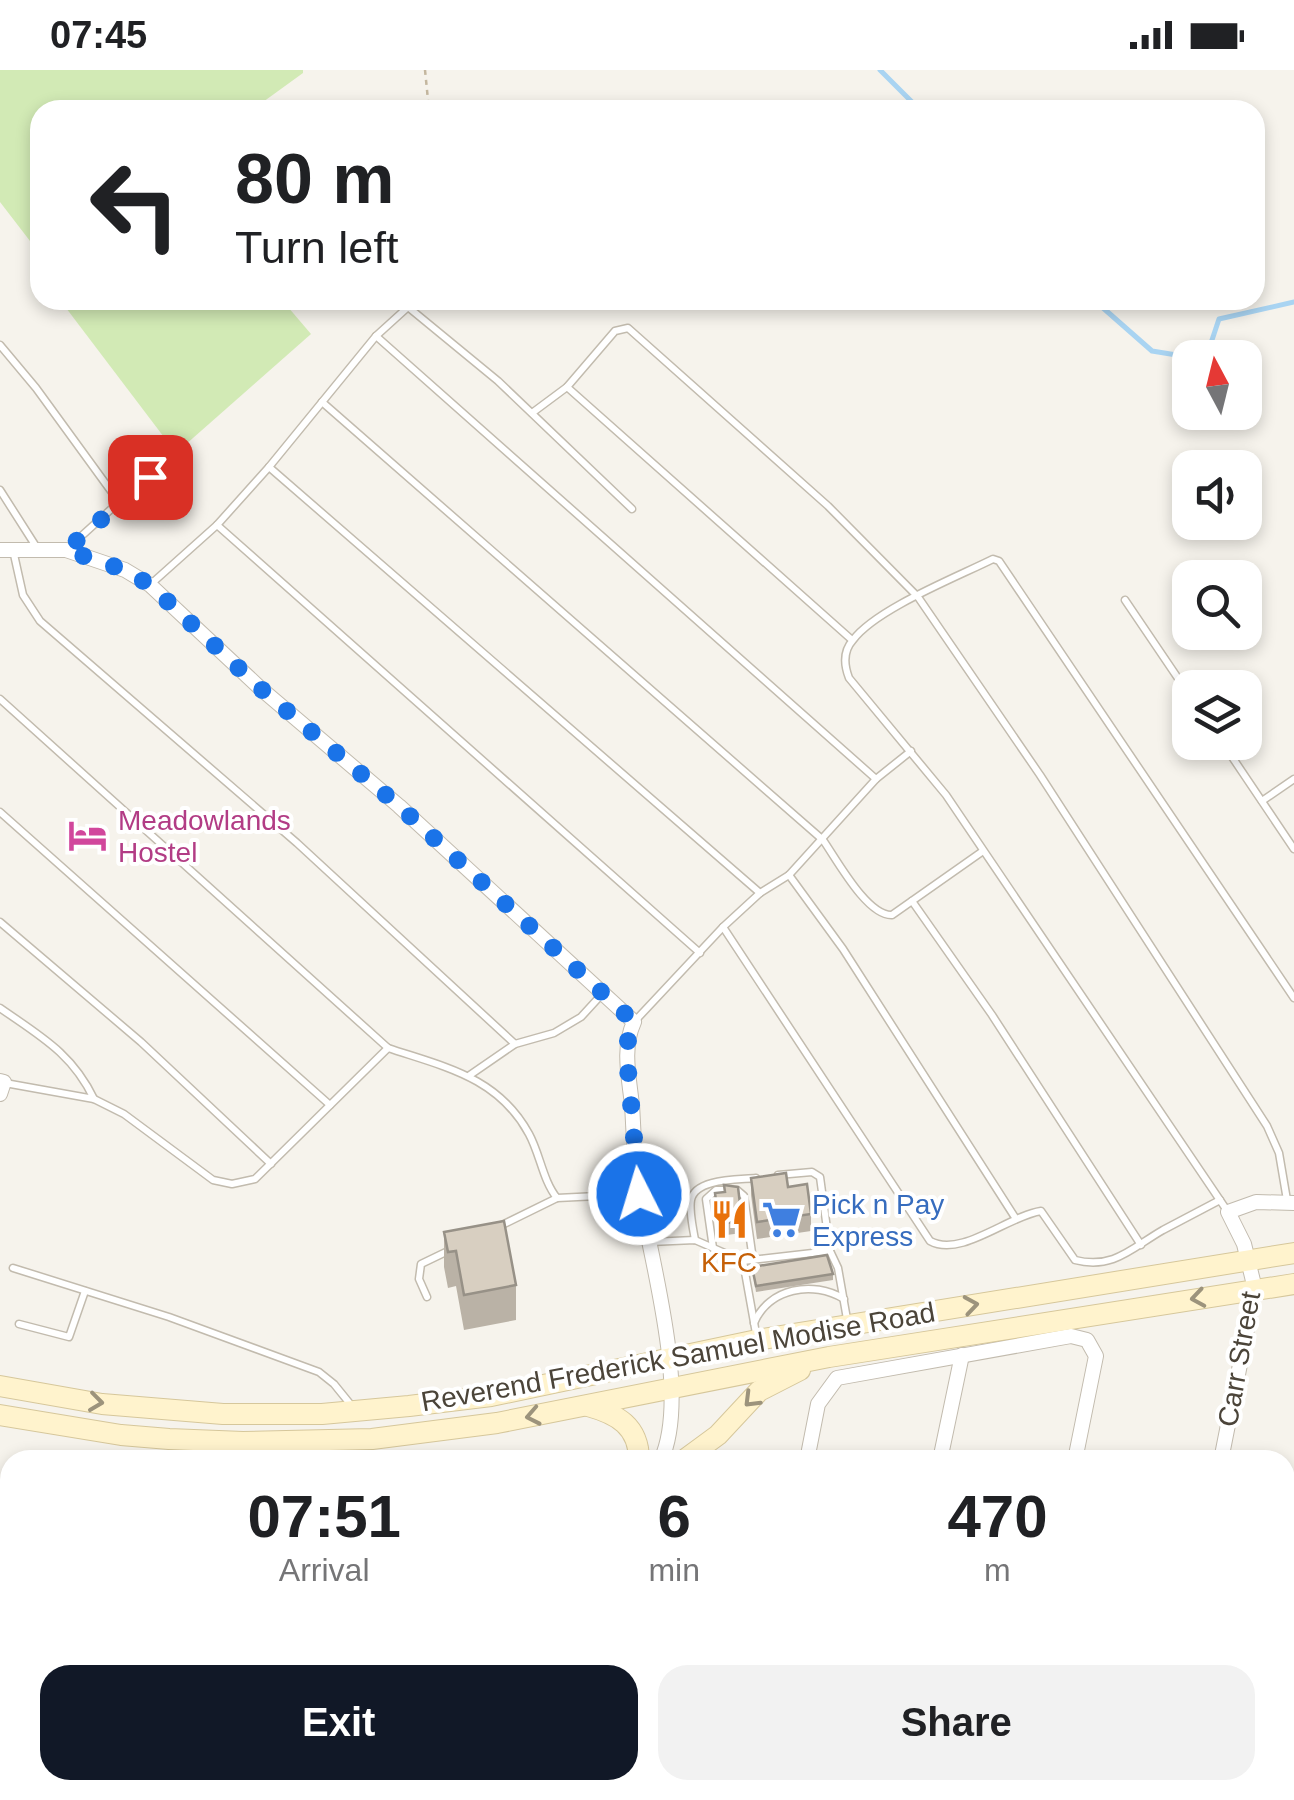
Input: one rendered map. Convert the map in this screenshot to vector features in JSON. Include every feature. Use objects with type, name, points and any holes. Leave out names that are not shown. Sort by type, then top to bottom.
[{"type":"main road","name":"Reverend Frederick Samuel Modise Road","points":[[0,1386],[68,1399],[187,1412],[291,1414],[355,1410],[490,1396],[668,1358],[756,1331],[848,1325],[1294,1253]]},
{"type":"main road","name":"Reverend Frederick Samuel Modise Road","points":[[0,1415],[121,1435],[243,1442],[305,1442],[463,1428],[829,1357],[1294,1284]]},
{"type":"main road","points":[[698,1450],[718,1436],[767,1385],[829,1357]]},
{"type":"main road","points":[[586,1406],[625,1422],[636,1436],[638,1450]]},
{"type":"street","points":[[6,549],[66,550],[125,570],[150,585],[634,1022],[626,1047],[639,1194],[650,1242],[671,1388],[670,1430],[664,1450]]},
{"type":"street","points":[[1224,1206],[1291,1202]]},
{"type":"street","name":"Carr Street","points":[[1223,1450],[1255,1288],[1249,1259],[1224,1206]]},
{"type":"street","points":[[809,1450],[818,1404],[837,1378],[1071,1336],[1087,1340],[1096,1356],[1078,1450]]},
{"type":"street","points":[[942,1450],[962,1354]]},
{"type":"lane","points":[[150,585],[216,525],[270,467],[376,336],[406,310]]},
{"type":"lane","points":[[410,310],[532,413],[632,509]]},
{"type":"lane","points":[[532,413],[567,387],[615,331],[628,328],[828,506],[918,597],[1040,776],[1267,1126],[1279,1153],[1291,1202]]},
{"type":"lane","points":[[376,336],[876,779]]},
{"type":"lane","points":[[0,345],[120,502]]},
{"type":"lane","points":[[567,387],[852,640]]},
{"type":"lane","points":[[322,402],[823,840],[858,892],[881,914],[892,915],[984,851]]},
{"type":"lane","points":[[66,550],[172,459]]},
{"type":"lane","points":[[270,467],[760,893]]},
{"type":"lane","points":[[128,494],[122,480],[137,468]]},
{"type":"lane","points":[[0,490],[38,549]]},
{"type":"lane","points":[[216,525],[700,953]]},
{"type":"lane","points":[[6,549],[24,595],[40,621],[296,842],[514,1044]]},
{"type":"lane","points":[[723,928],[930,1241],[938,1246],[955,1245],[1036,1211],[1045,1213],[1072,1258],[1080,1262],[1116,1259],[1224,1206],[946,795],[848,678],[845,656],[852,640],[877,620],[992,560],[999,561],[1294,998]]},
{"type":"lane","points":[[1125,600],[1172,670]]},
{"type":"lane","points":[[0,698],[388,1048],[470,1075],[518,1115],[557,1198]]},
{"type":"lane","points":[[634,1022],[723,928],[760,893],[789,875],[876,779],[911,751]]},
{"type":"lane","points":[[1234,760],[1294,849]]},
{"type":"lane","points":[[1262,801],[1294,780]]},
{"type":"lane","points":[[0,812],[330,1105]]},
{"type":"lane","points":[[789,875],[854,966],[1016,1219]]},
{"type":"lane","points":[[912,901],[1141,1245]]},
{"type":"lane","points":[[0,922],[141,1042],[271,1164]]},
{"type":"lane","points":[[470,1075],[514,1044],[554,1032],[581,1016],[604,992]]},
{"type":"lane","points":[[0,1008],[64,1053],[80,1071],[94,1099]]},
{"type":"lane","points":[[1,1086],[94,1099],[124,1114],[219,1182],[248,1182],[388,1048]]},
{"type":"lane","points":[[776,1175],[812,1172],[820,1177],[830,1251],[838,1268],[848,1325]]},
{"type":"lane","points":[[694,1240],[690,1201],[694,1192],[703,1185],[758,1178]]},
{"type":"lane","points":[[714,1249],[706,1199],[716,1190],[736,1190],[744,1196],[753,1260]]},
{"type":"lane","points":[[489,1231],[557,1198],[639,1194]]},
{"type":"lane","points":[[650,1242],[694,1240],[743,1262],[830,1251]]},
{"type":"lane","points":[[427,1296],[419,1279],[421,1264],[455,1247]]},
{"type":"lane","points":[[743,1262],[756,1331]]},
{"type":"lane","points":[[14,1268],[318,1372],[334,1384],[355,1410]]},
{"type":"lane","points":[[756,1331],[759,1310],[780,1294],[826,1289],[844,1299]]},
{"type":"lane","points":[[18,1324],[69,1337],[85,1291]]},
{"type":"path","points":[[424,70],[428,100]]},
{"type":"green space","points":[[0,70],[303,70],[266,100],[30,100],[30,241],[0,202]]},
{"type":"green space","points":[[68,310],[291,310],[311,334],[176,453]]},
{"type":"building","points":[[786,1173],[788,1187],[807,1184],[811,1214],[757,1222],[751,1178]]},
{"type":"building","name":"KFC","points":[[724,1185],[738,1187],[742,1221],[719,1224],[715,1193],[725,1192]]},
{"type":"building","points":[[504,1221],[516,1285],[464,1295],[456,1251],[448,1252],[444,1232]]},
{"type":"building","points":[[827,1255],[833,1274],[756,1286],[752,1267]]},
{"type":"waterway","points":[[880,70],[910,100]]},
{"type":"waterway","points":[[1265,309],[1294,302]]},
{"type":"waterway","points":[[1105,310],[1152,351],[1172,354]]},
{"type":"waterway","points":[[1212,340],[1219,319],[1259,310]]},
{"type":"place","name":"Meadowlands Hostel","points":[[88,836]]},
{"type":"place","name":"KFC","points":[[729,1219]]},
{"type":"place","name":"Pick n Pay Express","points":[[782,1220]]},
{"type":"route","points":[[150,477],[66,550],[125,570],[150,585],[634,1022],[626,1047],[639,1194]]}]
